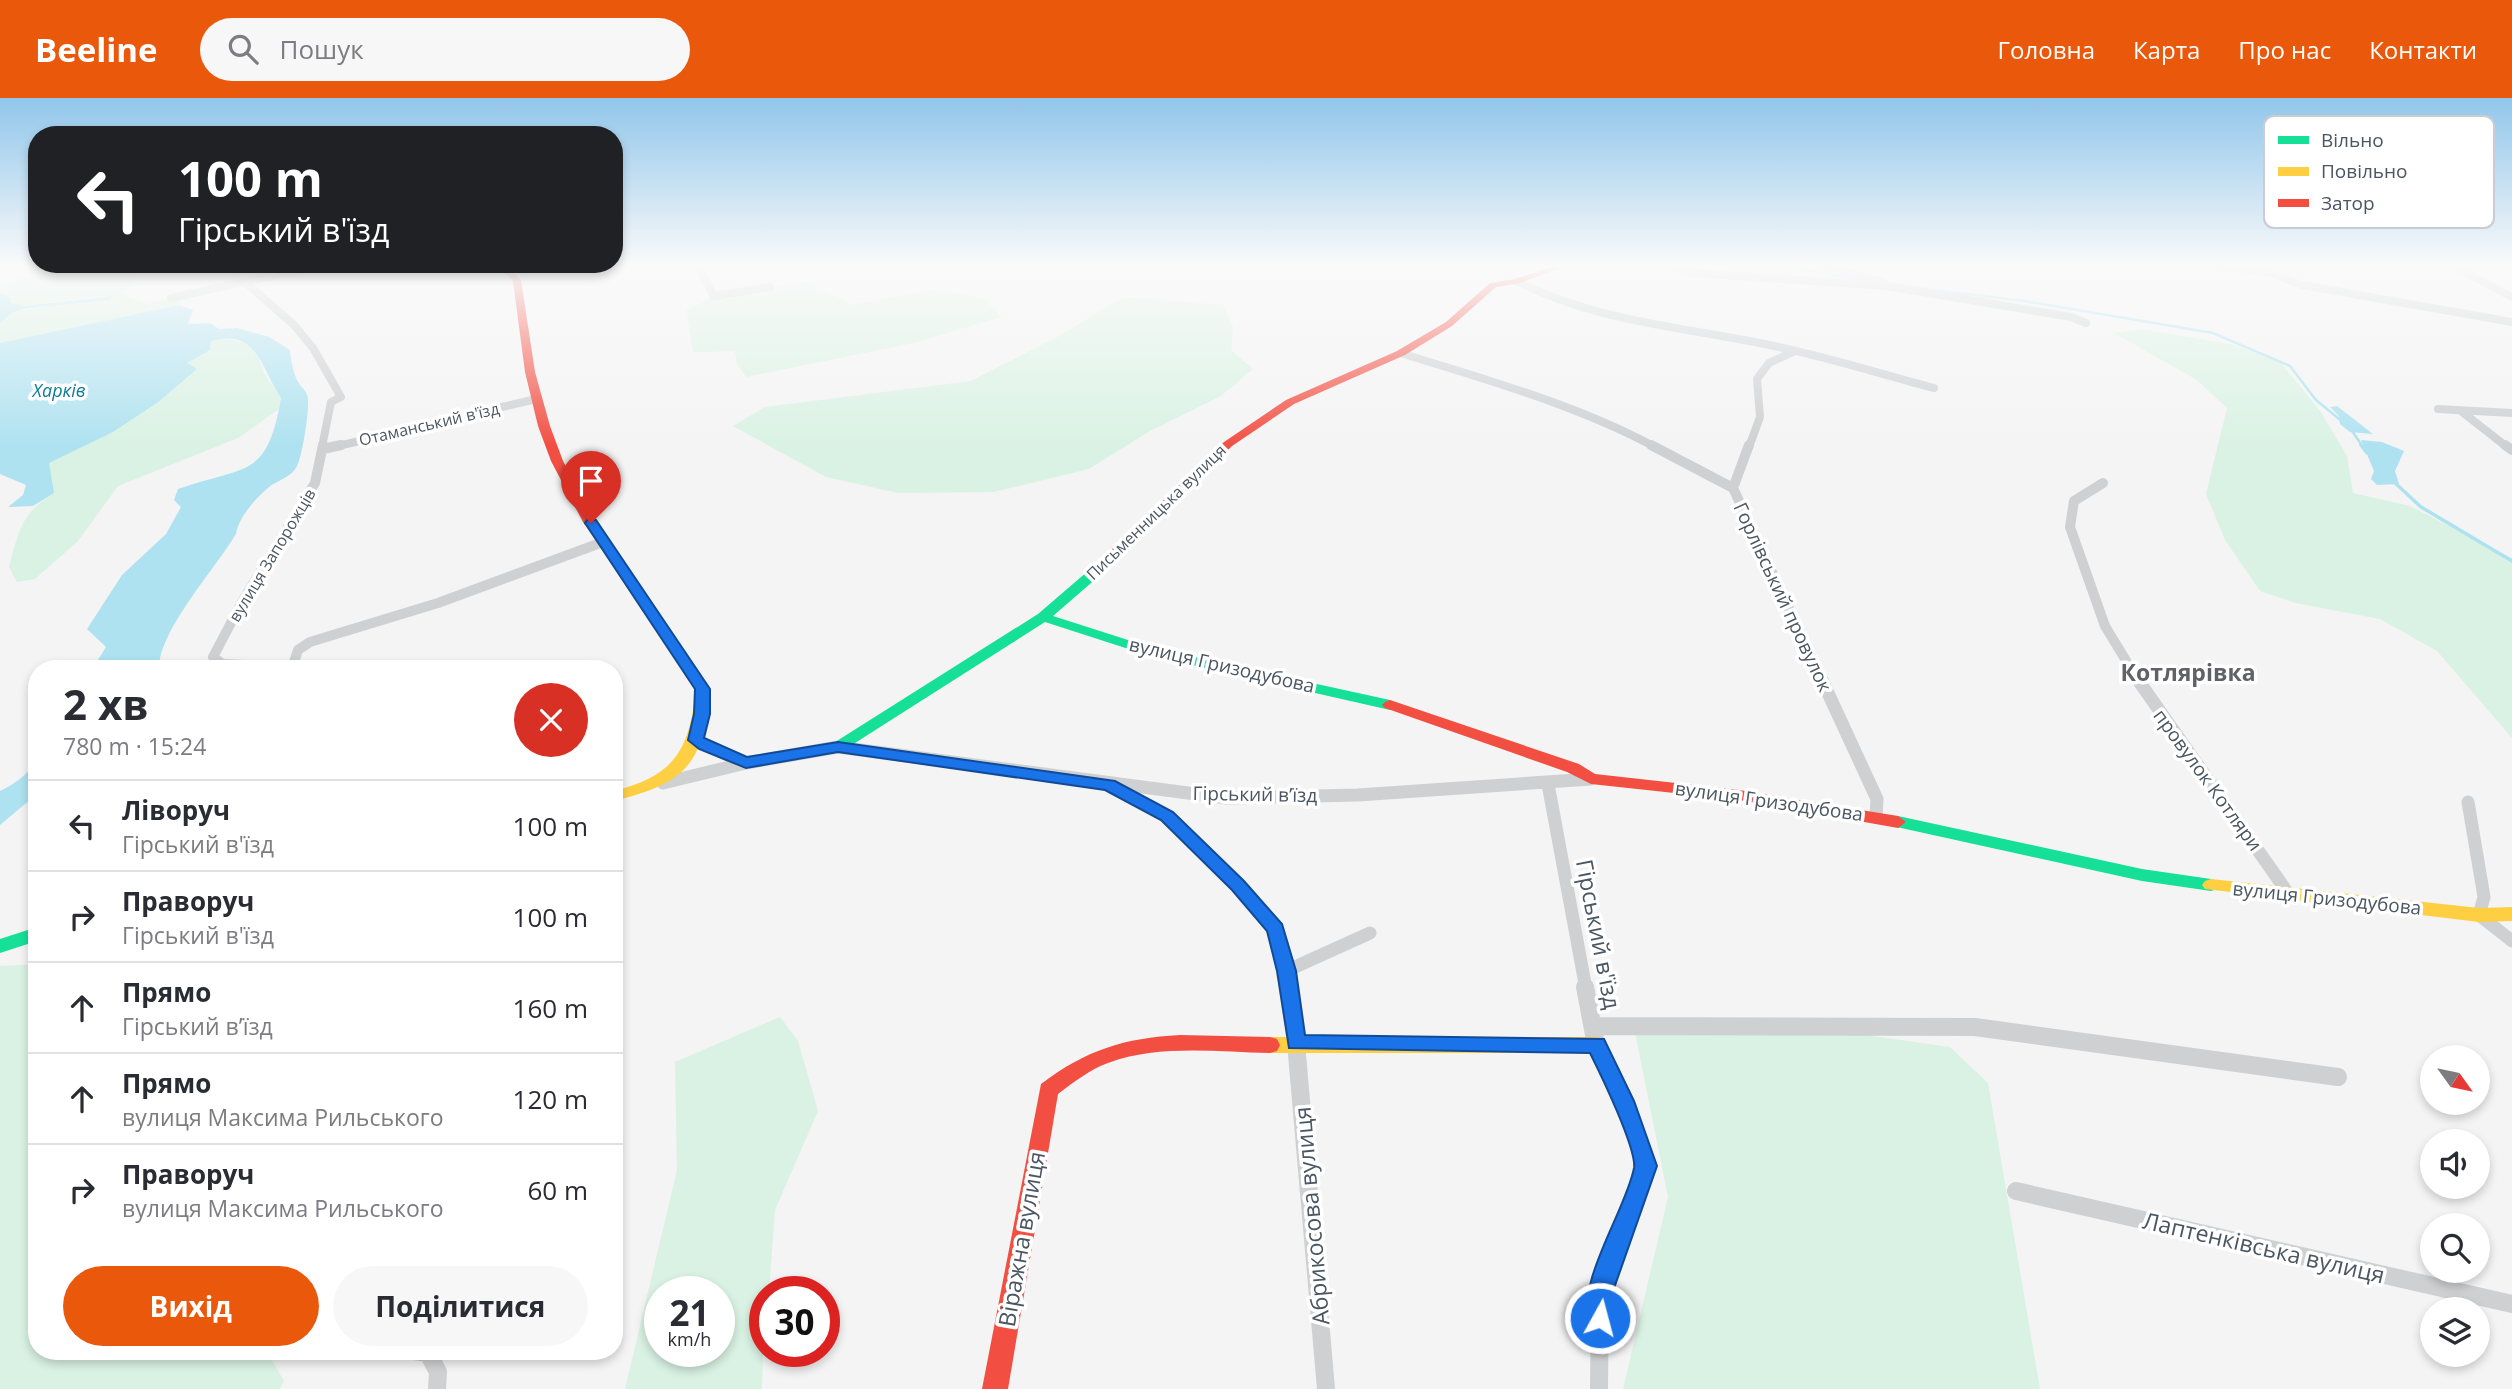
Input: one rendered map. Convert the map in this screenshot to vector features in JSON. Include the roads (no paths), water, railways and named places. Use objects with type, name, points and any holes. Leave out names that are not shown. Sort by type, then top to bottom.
[{"type":"street","name":"вулиця Запорожців","points":[[217,660],[213,657],[242,602],[315,483],[331,402],[341,397],[335,382],[295,326]]},
{"type":"street","points":[[524,326],[536,399],[545,429],[569,483],[603,542],[703,689],[702,714],[696,740],[670,775],[656,785],[623,794]]},
{"type":"street","name":"Письменницька вулиця","points":[[838,747],[1043,617],[1106,562],[1227,444],[1290,402],[1401,353],[1445,326]]},
{"type":"street","points":[[1647,326],[1834,358],[1934,388]]},
{"type":"street","name":"Горлівський провулок","points":[[1796,351],[1769,363],[1756,379],[1760,417],[1733,488],[1877,799],[1877,817]]},
{"type":"street","points":[[1401,353],[1535,396],[1629,433],[1733,488]]},
{"type":"street","name":"Отаманський в'їзд","points":[[323,449],[536,399]]},
{"type":"street","points":[[2438,410],[2512,413]]},
{"type":"street","points":[[2461,411],[2512,450]]},
{"type":"street","name":"провулок Котляри","points":[[2103,483],[2074,501],[2070,527],[2105,626],[2148,697],[2216,787],[2290,896]]},
{"type":"street","points":[[295,660],[298,650],[310,642],[438,603],[603,542]]},
{"type":"street","name":"вулиця Гризодубова","points":[[1043,617],[1149,651],[1376,700],[1573,768],[1591,779],[1713,792],[1877,817],[2142,875],[2290,896],[2479,915],[2512,914]]},
{"type":"street","points":[[696,740],[746,763]]},
{"type":"street","name":"Гірський в’їзд","points":[[656,785],[746,763],[838,747],[1109,785],[1226,797],[1358,795],[1591,779]]},
{"type":"street","name":"Гірський в'їзд","points":[[1548,784],[1596,1045]]},
{"type":"street","points":[[1109,785],[1167,816],[1238,886],[1275,929],[1286,971],[1296,1043],[1596,1045],[1623,1101],[1646,1166],[1600,1294],[1599,1389]]},
{"type":"street","points":[[2468,802],[2484,897],[2479,915],[2512,941]]},
{"type":"street","points":[[1286,971],[1370,933]]},
{"type":"street","points":[[0,946],[28,937]]},
{"type":"street","points":[[1593,1026],[1975,1027],[2338,1077]]},
{"type":"street","name":"Віражна вулиця","points":[[995,1389],[1048,1090],[1071,1068],[1099,1053],[1131,1045],[1296,1043]]},
{"type":"street","name":"Абрикосова вулиця","points":[[1296,1043],[1326,1389]]},
{"type":"street","name":"Лаптенківська вулиця","points":[[2016,1191],[2512,1304]]},
{"type":"street","points":[[432,1360],[438,1372],[437,1389]]},
{"type":"water","name":"Харків","points":[[79,326],[215,326],[219,329],[237,328],[269,337],[290,350],[295,375],[308,397],[303,446],[296,468],[253,502],[236,534],[168,636],[160,660],[98,660],[106,647],[87,629],[122,575],[166,534],[181,507],[174,500],[178,489],[237,471],[260,456],[269,443],[281,398],[256,353],[248,345],[227,338],[211,341],[210,350],[187,363],[197,369],[157,403],[113,432],[49,463],[54,493],[33,506],[8,507],[23,495],[26,485],[0,474],[0,343]]},
{"type":"water","points":[[2337,406],[2373,434],[2350,432],[2340,424],[2339,416],[2330,407]]},
{"type":"water","points":[[2361,440],[2382,442],[2404,451],[2395,471],[2399,484],[2377,485],[2371,479],[2374,471]]},
{"type":"water","points":[[28,771],[28,802],[0,825],[0,791]]},
{"type":"waterway","points":[[2173,326],[2213,333],[2290,366],[2316,400],[2344,423]]},
{"type":"waterway","points":[[2350,428],[2363,447]]},
{"type":"waterway","points":[[2361,445],[2367,453]]},
{"type":"waterway","points":[[2394,482],[2421,507],[2512,561]]},
{"type":"district","name":"Котлярівка","points":[[2188,672]]}]
